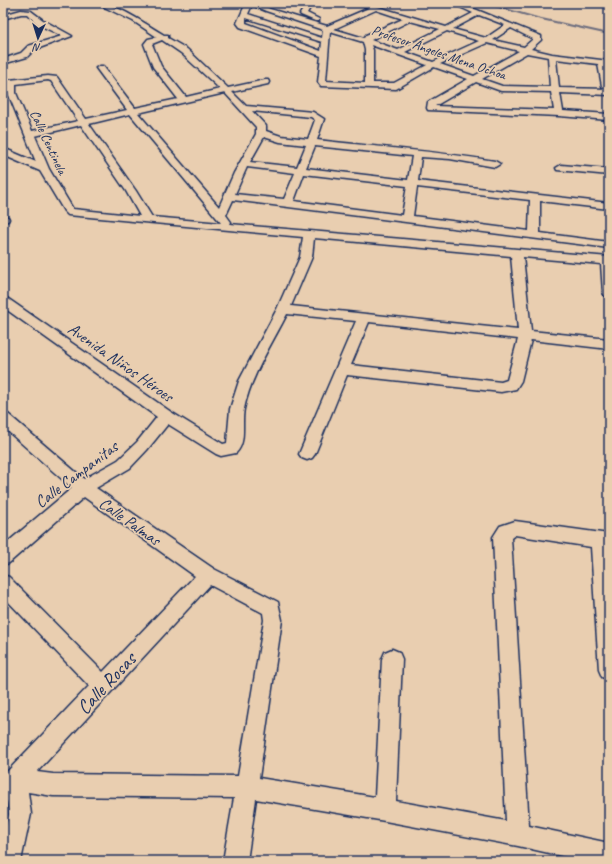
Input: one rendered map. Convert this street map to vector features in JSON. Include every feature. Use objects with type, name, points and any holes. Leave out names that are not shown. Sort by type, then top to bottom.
[{"type":"street","points":[[99,3],[135,20],[165,37],[184,51],[228,91],[261,126],[261,133],[228,196],[221,215]]},
{"type":"street","points":[[249,3],[241,23],[246,27],[323,54]]},
{"type":"street","name":"Profesor Ángeles Mena Ochoa","points":[[254,3],[268,10],[289,14],[367,39],[437,64],[474,80],[506,89],[608,88]]},
{"type":"street","points":[[310,3],[303,14],[330,27]]},
{"type":"street","points":[[358,3],[487,41],[552,56],[605,63],[608,88]]},
{"type":"street","points":[[454,3],[510,25],[538,38],[526,50],[431,104],[430,107],[435,109],[559,113],[609,117]]},
{"type":"street","points":[[376,8],[330,27],[325,41],[323,54],[322,82],[328,84],[398,84],[479,43],[487,41],[496,28]]},
{"type":"street","points":[[3,17],[21,12],[29,12],[40,22],[68,36],[31,48],[10,51]]},
{"type":"street","points":[[401,51],[479,13]]},
{"type":"street","points":[[244,15],[325,41]]},
{"type":"street","points":[[469,17],[496,28],[510,25]]},
{"type":"street","points":[[369,85],[369,50],[367,39],[410,18]]},
{"type":"street","points":[[165,37],[151,41],[148,44],[157,67],[184,100]]},
{"type":"street","points":[[3,62],[24,55],[31,48]]},
{"type":"street","points":[[552,56],[554,88],[559,113]]},
{"type":"street","name":"Profesor Ángeles Mena Ochoa","points":[[437,64],[510,83],[554,88]]},
{"type":"street","points":[[100,68],[134,112],[221,215],[230,228]]},
{"type":"street","name":"Calle Centinela","points":[[83,122],[54,79],[10,78],[11,92],[44,169],[69,211],[79,214],[148,220]]},
{"type":"street","points":[[30,134],[265,82]]},
{"type":"street","points":[[244,108],[319,117],[321,121],[288,203]]},
{"type":"street","points":[[83,122],[132,191],[148,220],[608,261],[609,293]]},
{"type":"street","points":[[261,133],[280,138],[417,154],[450,156],[495,164]]},
{"type":"street","points":[[4,152],[44,169]]},
{"type":"street","points":[[407,218],[414,183],[417,154]]},
{"type":"street","points":[[244,164],[609,206]]},
{"type":"street","points":[[561,168],[609,172]]},
{"type":"street","points":[[228,196],[609,245]]},
{"type":"street","points":[[534,235],[535,198]]},
{"type":"street","points":[[309,234],[306,257],[283,309],[609,344]]},
{"type":"street","points":[[342,370],[501,387],[511,386],[514,381],[525,336],[517,253]]},
{"type":"street","name":"Avenida Niños Héroes","points":[[3,301],[166,416],[221,450],[231,449],[235,445],[235,423],[237,409],[246,381],[283,309]]},
{"type":"street","points":[[307,454],[364,318]]},
{"type":"street","name":"Calle Campanitas","points":[[3,557],[83,488],[124,464],[142,446],[166,416]]},
{"type":"street","name":"Calle Palmas","points":[[3,418],[83,488],[208,575],[269,606],[273,611],[273,620],[247,787]]},
{"type":"street","points":[[518,834],[502,537],[508,528],[604,542],[609,670]]},
{"type":"street","name":"Calle Rosas","points":[[9,785],[208,575]]},
{"type":"street","points":[[3,583],[103,686]]},
{"type":"street","points":[[384,810],[392,659]]},
{"type":"street","points":[[9,861],[20,814],[9,785],[247,787],[518,834],[609,855]]},
{"type":"street","points":[[235,861],[247,787]]},
{"type":"waterway","points":[[485,3],[537,18],[609,34]]}]
